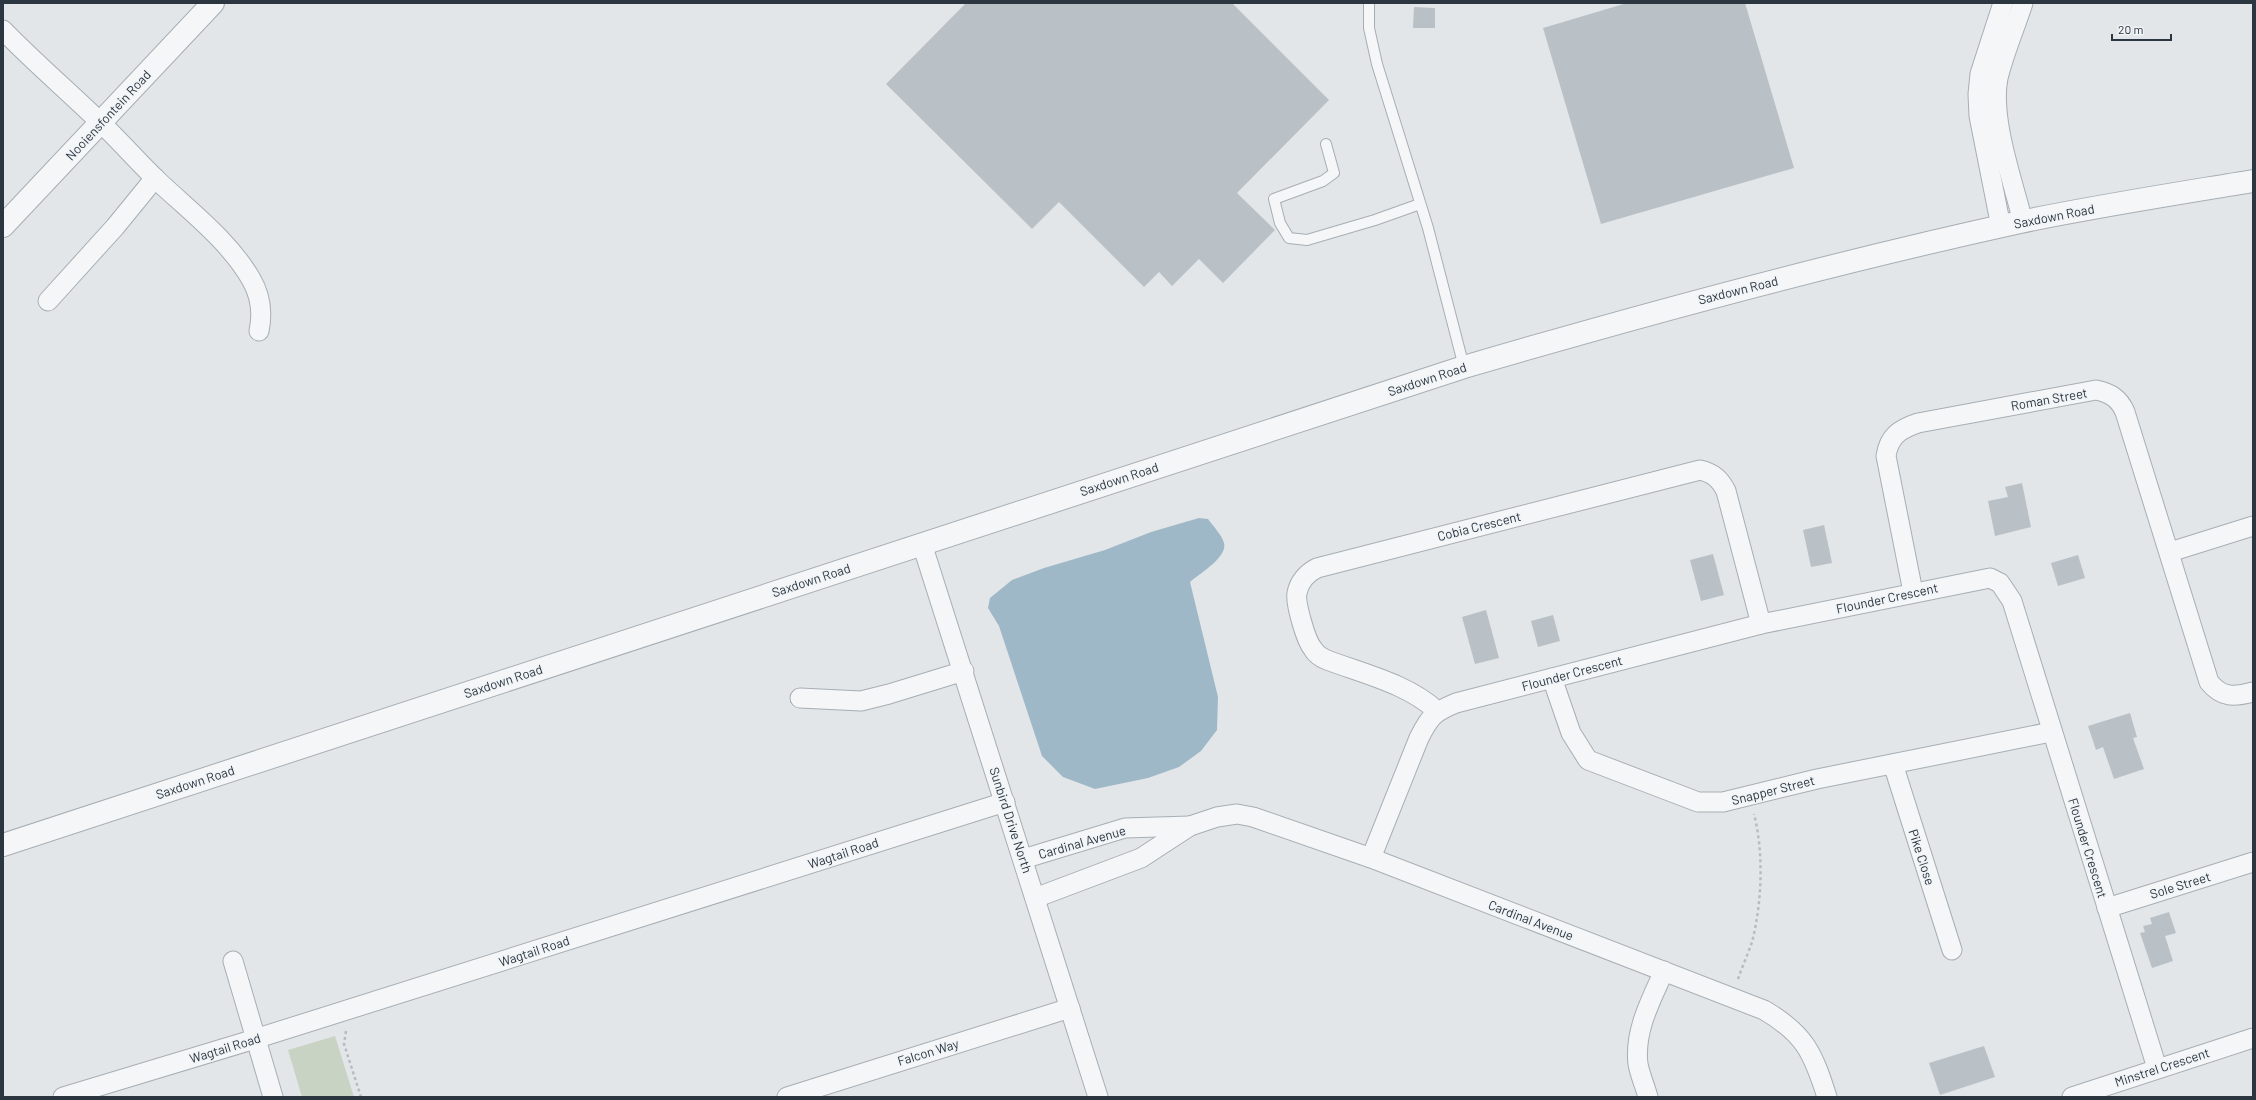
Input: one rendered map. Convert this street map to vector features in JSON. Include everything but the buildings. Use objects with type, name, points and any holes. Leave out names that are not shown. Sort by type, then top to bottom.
[{"type":"street","name":"Nooiensfontein Road","points":[[3,226],[213,3]]},
{"type":"street","points":[[2001,226],[1979,116],[1978,94],[1980,74],[2003,3]]},
{"type":"street","points":[[2023,3],[2000,72],[1996,100],[2000,127],[2023,222]]},
{"type":"street","points":[[3,30],[101,122],[155,178],[217,237],[251,279],[260,299],[262,315],[259,331]]},
{"type":"street","points":[[48,301],[115,228],[155,178]]},
{"type":"street","name":"Saxdown Road","points":[[3,845],[1464,366],[1606,325],[1744,288],[2001,226],[2253,181]]},
{"type":"street","name":"Roman Street","points":[[1913,592],[1886,456],[1891,439],[1897,432],[1918,423],[2096,390],[2114,396],[2123,407],[2170,552],[2209,682],[2221,693],[2229,696],[2237,696],[2253,692]]},
{"type":"street","name":"Cobia Crescent","points":[[1437,711],[1428,702],[1405,690],[1327,660],[1316,653],[1310,644],[1296,601],[1299,587],[1306,575],[1317,568],[1700,470],[1718,478],[1726,491],[1760,624]]},
{"type":"street","points":[[2170,552],[2253,526]]},
{"type":"street","name":"Sunbird Drive North","points":[[922,544],[964,671],[1098,1097]]},
{"type":"street","name":"Flounder Crescent","points":[[1371,858],[1419,738],[1429,719],[1437,711],[1456,703],[1760,624],[1982,578],[1990,578],[2000,583],[2012,601],[2051,732],[2157,1068]]},
{"type":"street","points":[[800,698],[861,701],[964,671]]},
{"type":"street","name":"Snapper Street","points":[[1552,678],[1571,733],[1588,760],[1698,802],[1723,802],[1817,779],[2051,732]]},
{"type":"street","name":"Pike Close","points":[[1893,764],[1952,950]]},
{"type":"street","name":"Wagtail Road","points":[[63,1097],[255,1039],[1005,802]]},
{"type":"street","name":"Cardinal Avenue","points":[[1035,898],[1141,858],[1190,826],[1217,817],[1237,814],[1253,817],[1371,858],[1764,1010],[1796,1032],[1808,1047],[1819,1071],[1827,1097]]},
{"type":"street","name":"Cardinal Avenue","points":[[1023,859],[1125,828],[1190,826]]},
{"type":"street","name":"Sole Street","points":[[2107,908],[2253,862]]},
{"type":"street","points":[[233,961],[273,1097]]},
{"type":"street","points":[[1648,1097],[1638,1065],[1637,1048],[1645,1013],[1664,971]]},
{"type":"street","name":"Falcon Way","points":[[787,1097],[1070,1008]]},
{"type":"street","name":"Minstrel Crescent","points":[[2072,1097],[2157,1068],[2253,1038]]},
{"type":"lane","points":[[1369,3],[1369,28],[1377,64],[1420,204],[1464,366]]},
{"type":"lane","points":[[1326,144],[1334,173],[1324,181],[1274,199],[1280,223],[1289,238],[1308,240],[1376,220],[1420,204]]},
{"type":"path","points":[[1729,996],[1752,941],[1760,889],[1759,836],[1749,796]]},
{"type":"path","points":[[343,1011],[347,1027],[344,1044],[361,1097]]},
{"type":"green space","points":[[335,1036],[354,1097],[302,1097],[288,1050]]},
{"type":"water","points":[[1199,518],[1208,519],[1224,543],[1222,554],[1212,565],[1190,582],[1218,697],[1217,730],[1201,751],[1179,767],[1148,778],[1095,789],[1063,777],[1042,756],[999,626],[988,608],[990,598],[1012,580],[1044,568],[1105,550],[1151,532]]}]
